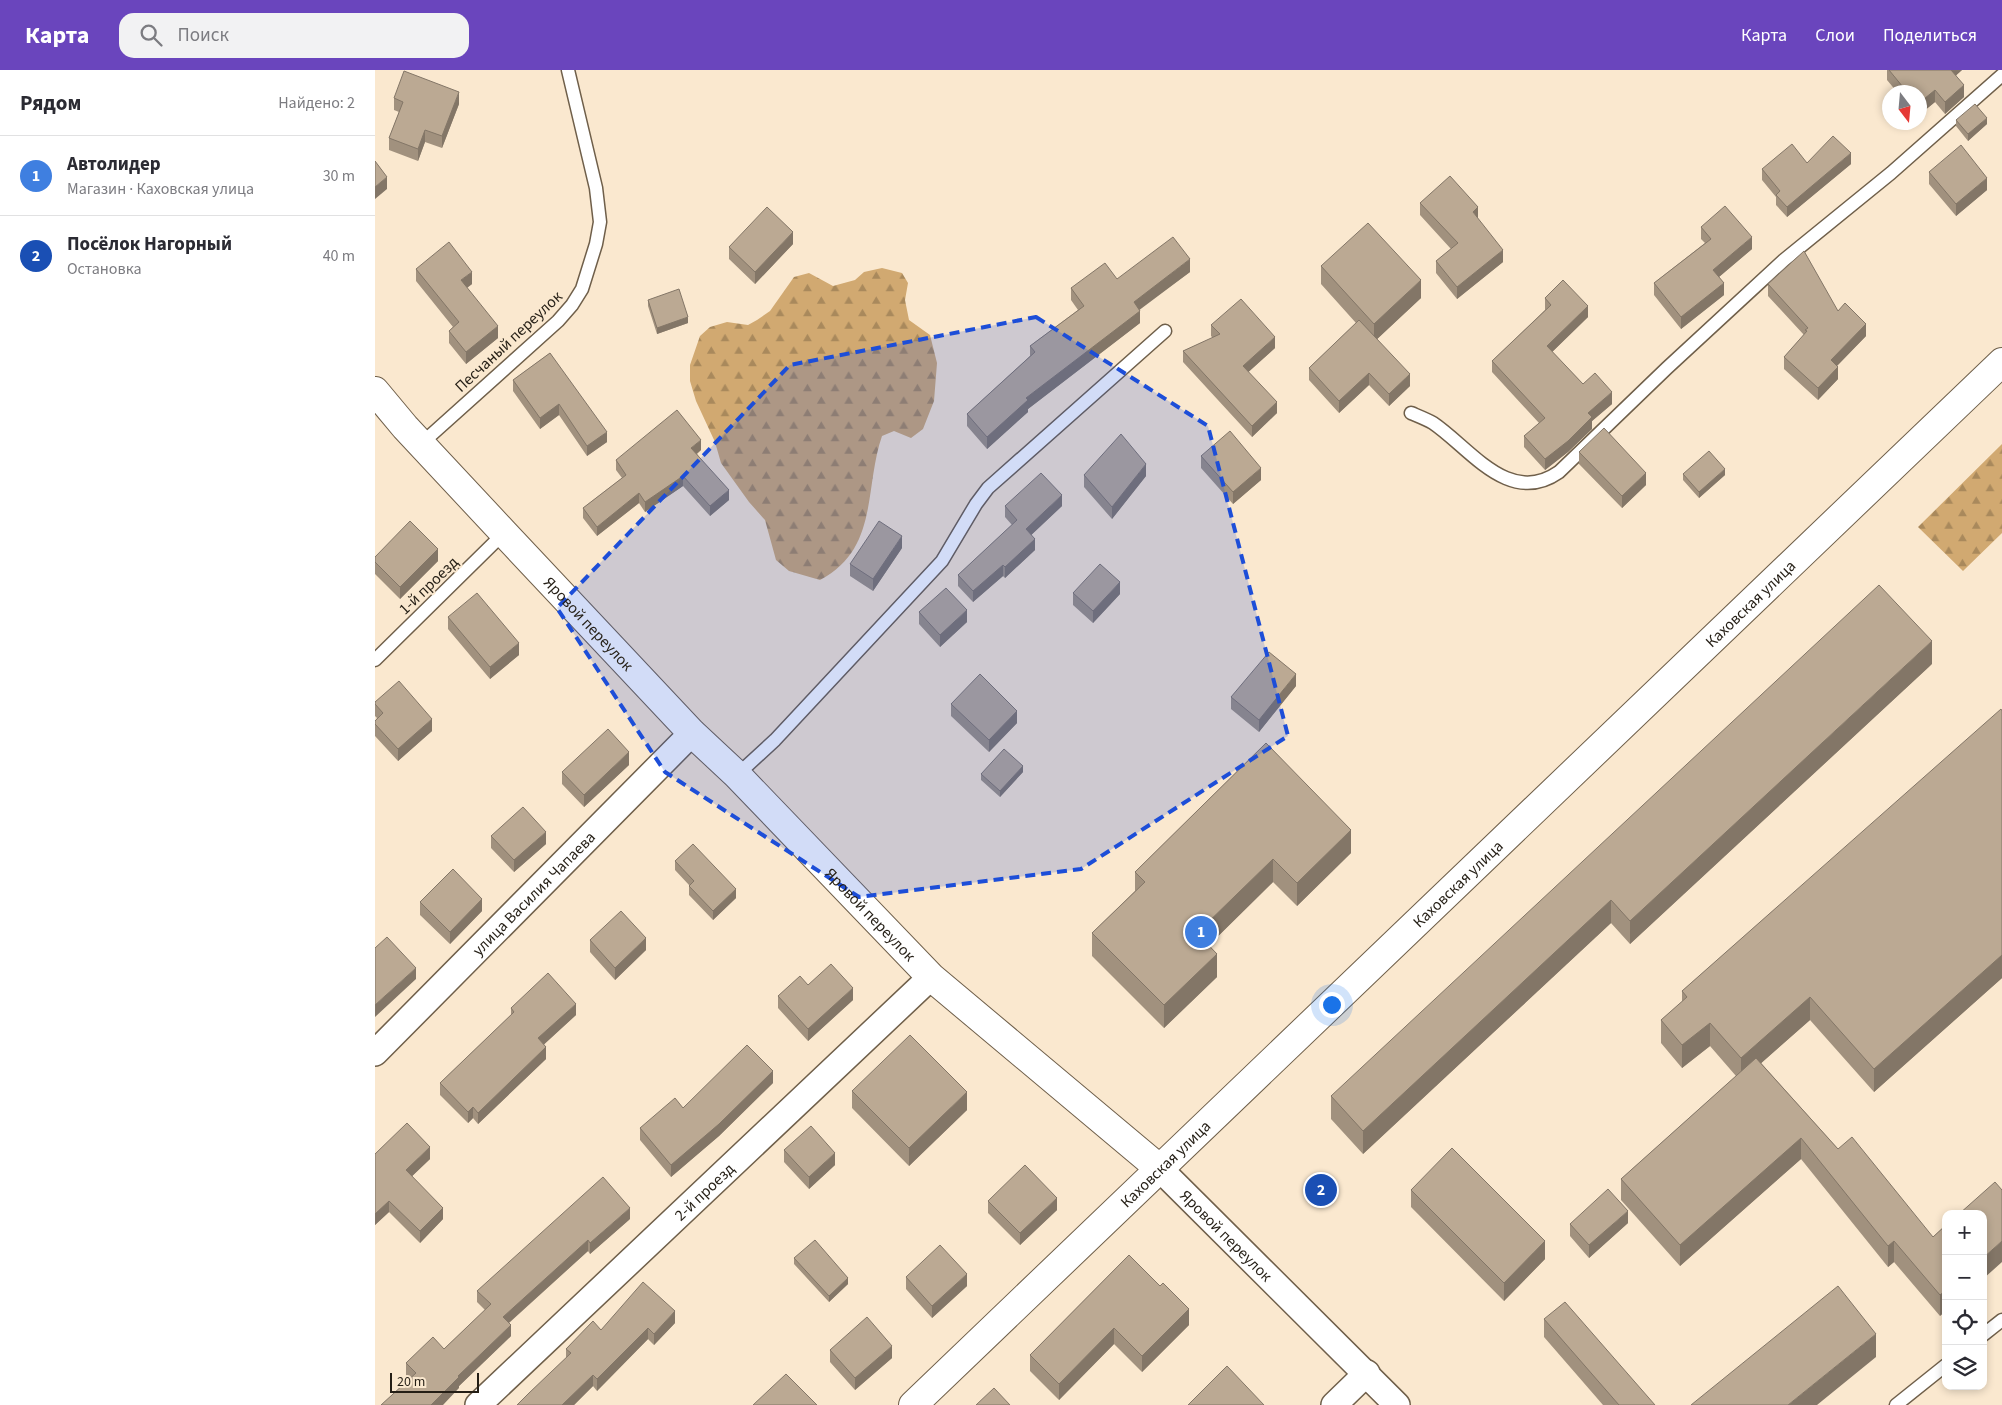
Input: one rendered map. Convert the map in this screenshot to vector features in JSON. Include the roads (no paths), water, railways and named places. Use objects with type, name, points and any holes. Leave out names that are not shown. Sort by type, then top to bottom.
[{"type":"main road","name":"Каховская улица","points":[[913,1405],[2002,362]]},
{"type":"main road","name":"Яровой переулок","points":[[375,392],[421,444],[692,733],[737,775],[931,977],[1160,1169]]},
{"type":"street","name":"улица Василия Чапаева","points":[[375,1053],[692,733]]},
{"type":"street","name":"2-й проезд","points":[[477,1405],[931,977]]},
{"type":"street","name":"Яровой переулок","points":[[1160,1169],[1367,1373],[1397,1405]]},
{"type":"street","points":[[1333,1405],[1367,1373]]},
{"type":"lane","name":"Песчаный переулок","points":[[421,444],[558,321],[572,305],[582,289],[597,244],[600,222],[596,188],[568,70]]},
{"type":"lane","points":[[1411,413],[1432,423],[1477,460],[1505,477],[1527,483],[1549,479],[1559,472],[1667,368],[1784,260],[1891,173],[2002,75]]},
{"type":"lane","points":[[737,775],[775,740],[942,561],[976,504],[988,488],[1165,331]]},
{"type":"lane","name":"1-й проезд","points":[[375,660],[504,533]]},
{"type":"lane","points":[[1987,1332],[2002,1320]]},
{"type":"lane","points":[[1896,1405],[1942,1368]]},
{"type":"place","name":"Автолидер","points":[[1201,932]]},
{"type":"place","name":"Посёлок Нагорный","points":[[1321,1190]]}]
